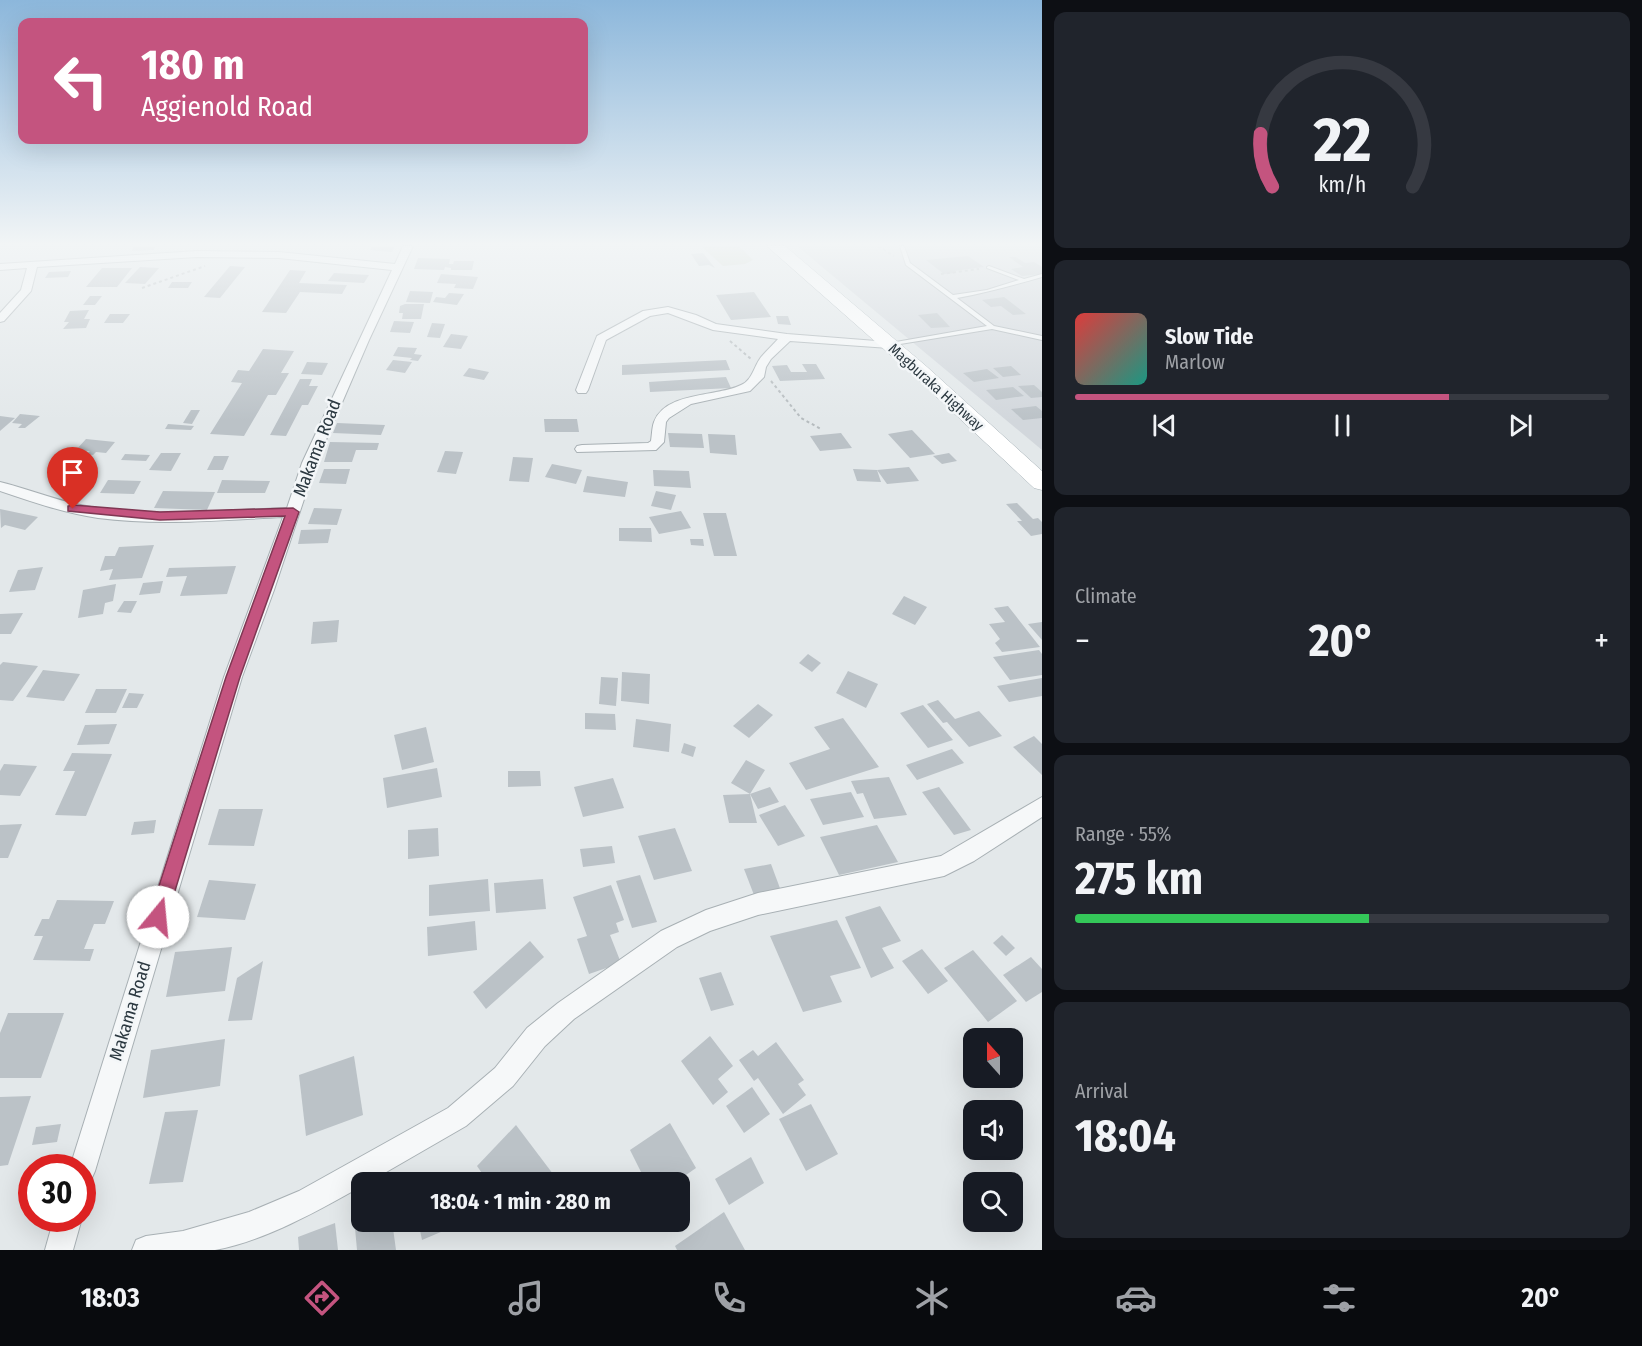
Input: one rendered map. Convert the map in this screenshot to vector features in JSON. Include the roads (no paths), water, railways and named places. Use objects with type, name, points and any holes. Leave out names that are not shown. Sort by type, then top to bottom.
[{"type":"main road","name":"Magburaka Highway","points":[[842,304],[1042,483]]},
{"type":"street","points":[[0,319],[14,304]]},
{"type":"street","name":"Makama Road","points":[[87,1154],[233,677],[309,463],[379,304]]},
{"type":"street","points":[[582,390],[601,338],[647,313],[668,310],[692,317],[713,327],[787,337],[889,345]]},
{"type":"street","points":[[582,449],[651,447],[657,442],[660,422],[665,415],[687,401],[746,388],[758,377],[760,367],[787,337]]},
{"type":"street","points":[[0,486],[73,509],[112,513],[160,516],[293,512]]},
{"type":"street","points":[[146,1250],[183,1245],[249,1226],[309,1201],[457,1117],[504,1077],[536,1037],[566,1011],[669,939],[706,921],[758,904],[944,866],[1042,806]]},
{"type":"street","points":[[59,1250],[64,1232]]},
{"type":"lane","points":[[962,304],[992,327]]},
{"type":"lane","points":[[889,345],[992,327],[1042,338]]}]
